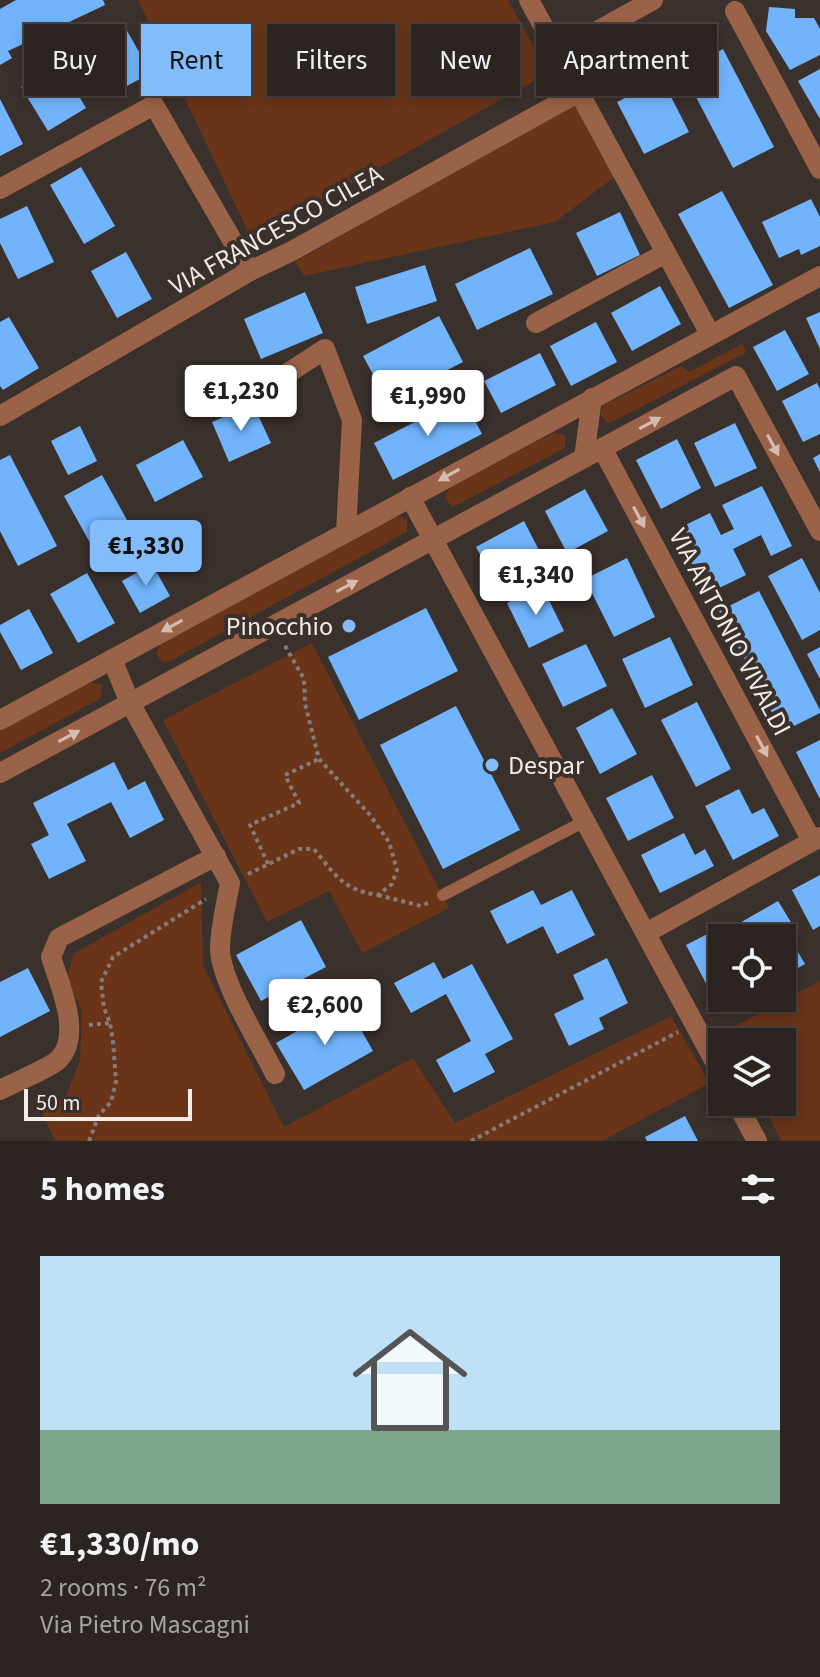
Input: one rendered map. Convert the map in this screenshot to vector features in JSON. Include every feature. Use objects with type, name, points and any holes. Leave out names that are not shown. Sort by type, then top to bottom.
[{"type":"street","points":[[529,0],[542,24]]},
{"type":"street","points":[[610,24],[653,0]]},
{"type":"street","points":[[735,11],[820,169]]},
{"type":"street","name":"VIA FRANCESCO CILEA","points":[[0,416],[250,271],[292,251],[572,96]]},
{"type":"street","points":[[581,96],[710,334]]},
{"type":"street","points":[[0,189],[154,105],[250,271]]},
{"type":"street","points":[[536,323],[666,253]]},
{"type":"street","points":[[2,714],[112,659],[820,276]]},
{"type":"street","points":[[288,373],[325,349],[352,420],[346,532]]},
{"type":"street","points":[[0,773],[736,376],[820,531]]},
{"type":"street","points":[[584,458],[592,398]]},
{"type":"street","name":"VIA ANTONIO VIVALDI","points":[[602,448],[816,839]]},
{"type":"street","points":[[410,497],[708,1048]]},
{"type":"street","points":[[112,659],[130,703],[230,883],[220,952],[229,983],[275,1074]]},
{"type":"street","points":[[646,933],[816,839]]},
{"type":"street","points":[[0,1090],[60,1059],[69,1040],[68,1009],[51,957],[59,938],[216,856]]},
{"type":"street","points":[[744,1116],[757,1141]]},
{"type":"lane","points":[[443,895],[585,821]]},
{"type":"path","points":[[273,625],[304,679],[305,704],[319,759],[370,815],[389,842],[397,870],[392,884],[378,895]]},
{"type":"path","points":[[268,864],[250,825],[299,803],[285,775],[319,759]]},
{"type":"path","points":[[89,1141],[99,1115],[111,1102],[116,1081],[113,1041],[101,982],[113,957],[230,883],[299,849],[314,849],[342,882],[358,893],[421,906],[443,895]]},
{"type":"path","points":[[471,1141],[695,1023]]},
{"type":"shaded area","points":[[138,0],[508,0],[536,51],[536,80],[520,89],[520,24],[411,24],[411,96],[507,96],[252,240],[184,96],[251,96],[251,24],[149,24]]},
{"type":"shaded area","points":[[576,103],[616,176],[555,222],[304,276],[295,262]]},
{"type":"shaded area","points":[[742,344],[747,352],[614,421],[607,423],[600,414],[604,405],[681,366],[689,372]]},
{"type":"shaded area","points":[[553,433],[565,435],[565,448],[452,507],[445,498],[449,488]]},
{"type":"shaded area","points":[[395,516],[407,519],[407,532],[170,661],[163,663],[156,654],[160,644]]},
{"type":"shaded area","points":[[312,643],[449,908],[362,953],[329,891],[267,922],[163,720]]},
{"type":"shaded area","points":[[90,682],[102,685],[101,698],[0,753],[0,731]]},
{"type":"shaded area","points":[[201,882],[203,965],[284,1127],[413,1058],[455,1123],[671,1016],[708,1084],[602,1141],[55,1141],[41,1111],[66,1096],[80,1060],[82,1011],[67,979],[73,954]]},
{"type":"shaded area","points":[[820,981],[820,1141],[781,1141],[769,1116],[796,1116],[796,1028],[732,1028],[762,1012],[796,1012],[796,994]]},
{"type":"building","points":[[16,0],[103,0],[105,5],[65,24],[24,24],[24,43],[8,51],[12,58],[0,65],[0,9]]},
{"type":"building","points":[[769,7],[795,9],[795,18],[814,18],[820,29],[820,55],[790,70],[766,31]]},
{"type":"building","points":[[125,30],[141,55],[141,78],[125,87]]},
{"type":"building","points":[[723,49],[774,147],[733,168],[696,96],[717,96],[717,52]]},
{"type":"building","points":[[820,69],[820,119],[798,81]]},
{"type":"building","points":[[27,96],[79,96],[86,108],[48,131]]},
{"type":"building","points":[[629,96],[671,96],[689,132],[644,154],[617,102]]},
{"type":"building","points":[[0,99],[23,144],[0,156]]},
{"type":"building","points":[[81,167],[115,226],[84,244],[50,185]]},
{"type":"building","points":[[722,191],[773,285],[729,308],[678,214]]},
{"type":"building","points":[[811,199],[820,217],[820,246],[801,255],[799,249],[779,258],[762,222]]},
{"type":"building","points":[[27,206],[54,262],[18,279],[0,243],[0,219]]},
{"type":"building","points":[[620,212],[640,255],[597,276],[576,233]]},
{"type":"building","points":[[530,248],[553,294],[477,330],[455,284]]},
{"type":"building","points":[[126,252],[152,299],[117,318],[91,271]]},
{"type":"building","points":[[425,265],[437,301],[367,324],[355,287]]},
{"type":"building","points":[[660,286],[681,324],[632,351],[611,313]]},
{"type":"building","points":[[305,292],[323,333],[261,359],[244,319]]},
{"type":"building","points":[[820,312],[820,349],[806,318]]},
{"type":"building","points":[[439,316],[463,362],[408,390],[403,382],[392,387],[386,375],[376,380],[363,356]]},
{"type":"building","points":[[9,317],[39,368],[3,390],[0,386],[0,322]]},
{"type":"building","points":[[596,322],[617,362],[571,386],[550,346]]},
{"type":"building","points":[[785,330],[809,374],[777,391],[753,347]]},
{"type":"building","points":[[540,353],[556,385],[501,413],[484,381]]},
{"type":"building","points":[[817,383],[820,389],[820,434],[803,442],[782,401]]},
{"type":"building","points":[[463,397],[482,434],[393,480],[374,443]]},
{"type":"building","points":[[253,404],[271,443],[229,462],[212,422]]},
{"type":"building","points":[[735,423],[757,468],[715,487],[694,443]]},
{"type":"building","points":[[80,426],[97,461],[68,475],[51,441]]},
{"type":"building","points":[[677,439],[701,488],[661,509],[636,460]]},
{"type":"building","points":[[183,440],[203,477],[155,502],[136,465]]},
{"type":"building","points":[[820,454],[820,472],[813,458]]},
{"type":"building","points":[[10,455],[57,546],[18,566],[0,531],[0,460]]},
{"type":"building","points":[[102,475],[132,529],[94,550],[64,496]]},
{"type":"building","points":[[762,486],[792,546],[771,556],[761,535],[733,549],[746,575],[707,594],[675,530],[710,513],[721,535],[734,529],[722,505]]},
{"type":"building","points":[[585,489],[608,531],[567,553],[545,511]]},
{"type":"building","points":[[524,521],[541,554],[494,580],[476,547]]},
{"type":"building","points":[[627,558],[655,617],[614,637],[585,579]]},
{"type":"building","points":[[802,558],[820,593],[820,630],[802,640],[768,576]]},
{"type":"building","points":[[152,564],[170,596],[140,613],[122,581]]},
{"type":"building","points":[[87,573],[115,623],[78,643],[50,594]]},
{"type":"building","points":[[542,586],[564,631],[529,648],[507,603]]},
{"type":"building","points":[[759,591],[820,710],[820,713],[782,732],[719,611]]},
{"type":"building","points":[[426,608],[458,671],[359,720],[328,657]]},
{"type":"building","points":[[29,609],[53,653],[21,670],[0,632],[0,625]]},
{"type":"building","points":[[670,637],[693,685],[645,708],[622,659]]},
{"type":"building","points":[[586,644],[607,686],[563,707],[542,664]]},
{"type":"building","points":[[820,647],[820,679],[807,654]]},
{"type":"building","points":[[697,702],[731,769],[696,787],[661,720]]},
{"type":"building","points":[[456,706],[520,830],[443,869],[380,745]]},
{"type":"building","points":[[612,708],[637,754],[600,774],[576,728]]},
{"type":"building","points":[[820,740],[820,799],[796,752]]},
{"type":"building","points":[[114,762],[128,790],[145,781],[164,820],[130,838],[111,802],[67,824],[86,861],[49,879],[31,844],[49,835],[33,803]]},
{"type":"building","points":[[652,775],[674,818],[628,841],[606,798]]},
{"type":"building","points":[[739,789],[752,814],[764,808],[779,836],[733,860],[705,806]]},
{"type":"building","points":[[684,833],[695,855],[705,849],[714,866],[660,893],[641,855]]},
{"type":"building","points":[[820,875],[820,926],[813,930],[792,890]]},
{"type":"building","points":[[533,890],[541,905],[572,890],[595,935],[557,954],[543,926],[507,944],[490,911]]},
{"type":"building","points":[[778,901],[792,924],[738,924]]},
{"type":"building","points":[[301,920],[326,967],[261,1001],[236,955]]},
{"type":"building","points":[[708,934],[708,987],[686,945]]},
{"type":"building","points":[[796,949],[805,964],[796,969]]},
{"type":"building","points":[[607,958],[628,1003],[599,1018],[604,1029],[569,1046],[554,1014],[584,999],[573,975]]},
{"type":"building","points":[[434,962],[443,979],[472,964],[513,1039],[485,1054],[495,1072],[454,1093],[436,1060],[471,1041],[446,994],[411,1013],[394,983]]},
{"type":"building","points":[[28,968],[50,1011],[0,1037],[0,982]]},
{"type":"building","points":[[346,1003],[373,1051],[304,1090],[276,1043]]},
{"type":"building","points":[[685,1116],[698,1141],[647,1141],[645,1137]]},
{"type":"place","name":"Pinocchio","points":[[349,626]]},
{"type":"place","name":"Despar","points":[[492,765]]}]
